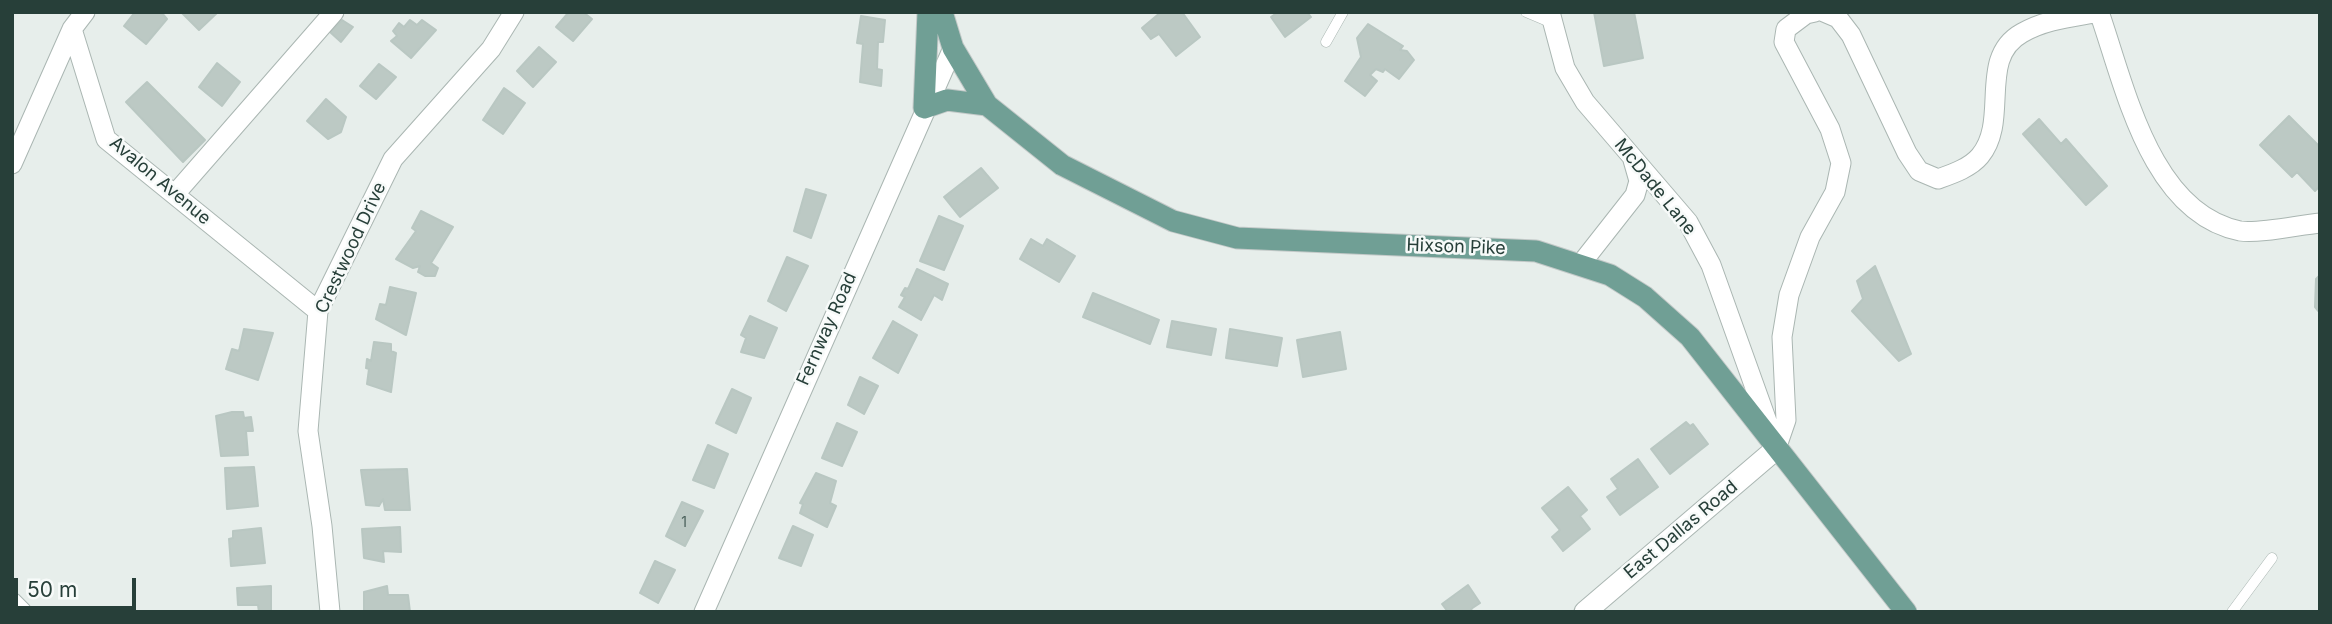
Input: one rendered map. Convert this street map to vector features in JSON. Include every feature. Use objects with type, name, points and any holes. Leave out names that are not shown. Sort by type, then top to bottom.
[{"type":"main road","points":[[928,12],[924,108],[947,100],[986,105]]},
{"type":"main road","name":"Hixson Pike","points":[[942,12],[953,48],[986,105],[1062,165],[1121,197],[1186,225],[1237,238],[1536,251],[1610,275],[1645,296],[1690,337],[1906,612]]},
{"type":"street","points":[[12,164],[72,29],[85,12]]},
{"type":"street","points":[[175,194],[334,12]]},
{"type":"street","name":"Crestwood Drive","points":[[330,612],[322,526],[308,432],[318,311],[393,159],[491,50],[514,12]]},
{"type":"street","points":[[1776,449],[1786,420],[1782,337],[1789,295],[1810,237],[1835,192],[1841,163],[1830,129],[1784,41],[1786,29],[1806,13],[1815,12]]},
{"type":"street","points":[[1824,12],[1838,18],[1851,35],[1919,171],[1938,179],[1959,171],[1980,156],[1994,129],[2000,56],[2020,34],[2049,22],[2100,12],[2149,153],[2192,210],[2241,231],[2320,223]]},
{"type":"street","name":"McDade Lane","points":[[1551,18],[1565,68],[1585,102],[1688,222],[1711,265],[1776,449]]},
{"type":"street","name":"Avalon Avenue","points":[[72,29],[106,139],[318,311]]},
{"type":"street","name":"Fernway Road","points":[[704,612],[924,108],[953,48]]},
{"type":"street","points":[[1580,265],[1635,195],[1639,181],[1632,159]]},
{"type":"street","name":"East Dallas Road","points":[[1585,612],[1776,449]]},
{"type":"street","points":[[12,602],[22,612]]},
{"type":"lane","points":[[1326,42],[1343,12]]},
{"type":"lane","points":[[1525,12],[1551,18]]},
{"type":"lane","points":[[2232,612],[2272,558]]},
{"type":"building","points":[[135,12],[161,12],[167,19],[146,44],[124,26]]},
{"type":"building","points":[[181,12],[218,12],[199,30]]},
{"type":"building","points":[[569,12],[583,12],[592,19],[573,41],[556,27]]},
{"type":"building","points":[[1161,12],[1182,12],[1200,37],[1176,56],[1159,34],[1151,39],[1142,28]]},
{"type":"building","points":[[1278,12],[1307,12],[1311,17],[1285,37],[1271,17]]},
{"type":"building","points":[[1594,12],[1634,12],[1643,58],[1604,66]]},
{"type":"building","points":[[861,16],[885,20],[883,42],[878,42],[877,69],[882,70],[881,86],[860,82],[863,44],[857,43]]},
{"type":"building","points":[[342,20],[353,27],[341,42],[330,32]]},
{"type":"building","points":[[410,20],[417,25],[422,20],[436,30],[411,58],[391,41],[397,36],[393,31],[399,23],[404,27]]},
{"type":"building","points":[[1368,24],[1403,46],[1400,50],[1407,51],[1414,60],[1399,79],[1385,69],[1383,72],[1376,69],[1370,75],[1377,81],[1365,96],[1345,81],[1361,57],[1357,38]]},
{"type":"building","points":[[539,47],[556,62],[533,87],[517,71]]},
{"type":"building","points":[[217,63],[240,82],[222,106],[199,87]]},
{"type":"building","points":[[379,64],[396,77],[376,99],[360,86]]},
{"type":"building","points":[[147,82],[205,140],[183,162],[126,102]]},
{"type":"building","points":[[504,88],[525,103],[503,134],[483,120]]},
{"type":"building","points":[[326,99],[346,117],[341,132],[328,139],[307,121]]},
{"type":"building","points":[[2289,116],[2320,147],[2320,186],[2315,191],[2297,172],[2292,177],[2260,145]]},
{"type":"building","points":[[2039,119],[2061,144],[2066,139],[2107,186],[2086,205],[2023,134]]},
{"type":"building","points":[[981,168],[998,188],[960,217],[944,197]]},
{"type":"building","points":[[806,189],[826,195],[811,238],[794,231]]},
{"type":"building","points":[[421,211],[453,227],[431,263],[438,268],[435,276],[425,276],[418,272],[420,266],[413,268],[396,259],[416,231],[412,228]]},
{"type":"building","points":[[939,216],[963,226],[944,270],[920,261]]},
{"type":"building","points":[[1031,239],[1043,246],[1047,239],[1075,256],[1059,282],[1020,259]]},
{"type":"building","points":[[787,257],[808,266],[786,311],[768,301]]},
{"type":"building","points":[[1875,266],[1911,354],[1899,361],[1852,311],[1863,299],[1857,281]]},
{"type":"building","points":[[917,269],[948,284],[942,300],[934,295],[921,320],[899,307],[905,297],[901,295],[905,288],[908,289]]},
{"type":"building","points":[[2320,275],[2320,313],[2315,307],[2316,279]]},
{"type":"building","points":[[390,287],[416,293],[406,335],[376,319],[380,304],[386,305]]},
{"type":"building","points":[[1093,293],[1159,320],[1150,344],[1083,317]]},
{"type":"building","points":[[750,316],[777,328],[764,358],[741,352],[746,338],[741,335]]},
{"type":"building","points":[[893,321],[917,335],[898,373],[873,358]]},
{"type":"building","points":[[1172,321],[1216,329],[1211,355],[1167,347]]},
{"type":"building","points":[[244,329],[273,333],[258,380],[226,369],[232,349],[239,351]]},
{"type":"building","points":[[1230,329],[1282,338],[1277,366],[1226,358]]},
{"type":"building","points":[[1340,332],[1346,369],[1303,377],[1297,340]]},
{"type":"building","points":[[374,342],[391,344],[391,351],[396,353],[391,392],[367,384],[367,359],[371,361]]},
{"type":"building","points":[[860,377],[878,386],[864,414],[848,405]]},
{"type":"building","points":[[732,389],[751,398],[736,433],[716,423]]},
{"type":"building","points":[[243,412],[244,418],[251,417],[253,431],[246,431],[248,455],[221,456],[216,416]]},
{"type":"building","points":[[1686,422],[1690,426],[1693,424],[1708,444],[1670,474],[1651,449]]},
{"type":"building","points":[[837,423],[857,432],[842,466],[822,458]]},
{"type":"building","points":[[708,445],[728,454],[714,488],[693,480]]},
{"type":"building","points":[[1638,459],[1658,487],[1620,515],[1607,497],[1618,489],[1611,479]]},
{"type":"building","points":[[254,467],[258,506],[227,509],[225,468]]},
{"type":"building","points":[[407,469],[410,510],[385,510],[383,499],[379,506],[366,505],[361,470]]},
{"type":"building","points":[[816,473],[836,481],[830,503],[836,506],[827,527],[800,513],[803,504],[800,503]]},
{"type":"building","points":[[1568,487],[1587,510],[1580,516],[1590,529],[1563,551],[1552,537],[1560,530],[1542,508]]},
{"type":"building","points":[[682,502],[703,511],[685,546],[666,536]]},
{"type":"building","points":[[793,526],[813,535],[801,566],[779,558]]},
{"type":"building","points":[[400,527],[401,552],[383,551],[384,562],[364,558],[362,529]]},
{"type":"building","points":[[261,528],[265,563],[231,566],[229,539],[233,538],[233,531]]},
{"type":"building","points":[[655,561],[675,570],[658,603],[640,593]]},
{"type":"building","points":[[1468,585],[1480,603],[1471,609],[1473,612],[1448,612],[1442,604]]},
{"type":"building","points":[[271,586],[271,612],[259,612],[258,605],[238,605],[237,588]]},
{"type":"building","points":[[387,586],[388,595],[408,595],[410,612],[364,612],[364,592]]}]
